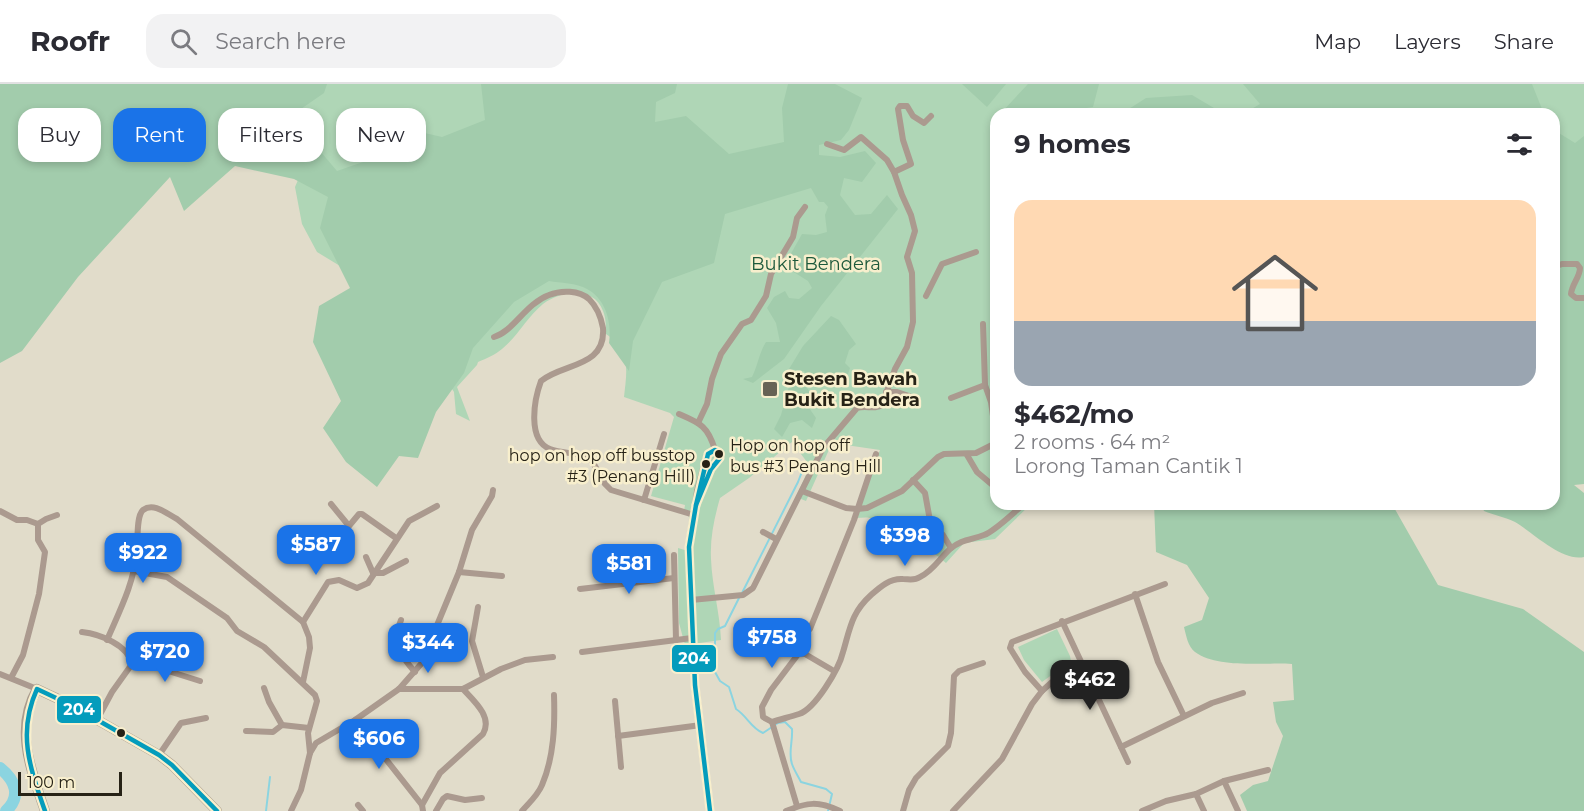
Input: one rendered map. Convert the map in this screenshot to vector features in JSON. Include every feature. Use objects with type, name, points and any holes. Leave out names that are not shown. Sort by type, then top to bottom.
[{"type":"main road","points":[[45,811],[28,757],[26,736],[28,706],[37,689],[159,755],[172,765],[217,811]]},
{"type":"street","points":[[894,172],[911,164],[901,131],[898,109],[900,106],[907,106],[913,117],[924,123],[931,116]]},
{"type":"street","points":[[691,600],[743,596],[753,588],[770,536],[802,491],[823,448],[833,434],[860,407],[877,408],[882,405],[895,369],[907,348],[913,322],[912,273],[907,257],[915,231],[911,215],[887,160],[861,137],[844,150],[827,144]]},
{"type":"street","points":[[698,423],[707,404],[712,379],[721,354],[741,326],[751,321],[766,296],[771,274],[793,237],[797,218],[805,207]]},
{"type":"street","points":[[926,296],[942,264],[976,252]]},
{"type":"street","points":[[1560,265],[1577,264],[1581,268],[1571,294],[1576,298],[1584,298]]},
{"type":"street","points":[[494,337],[503,334],[531,304],[549,295],[557,292],[570,292],[582,294],[590,301],[602,321],[602,342],[598,350],[582,363],[549,375],[541,381],[534,420],[536,434],[539,440],[551,449],[591,459],[611,490],[694,515]]},
{"type":"street","points":[[983,324],[985,385],[990,399]]},
{"type":"street","points":[[951,398],[985,385]]},
{"type":"street","points":[[886,392],[897,392],[909,396]]},
{"type":"street","points":[[679,414],[698,423],[711,435],[715,450],[708,454],[698,491],[689,547],[692,638],[710,811]]},
{"type":"street","points":[[644,500],[664,434]]},
{"type":"street","points":[[802,491],[846,508],[867,508],[902,491],[944,454],[967,455],[990,447]]},
{"type":"street","points":[[810,629],[876,454]]},
{"type":"street","points":[[967,455],[977,472],[990,483]]},
{"type":"street","points":[[913,480],[925,493],[931,526],[943,535],[951,548]]},
{"type":"street","points":[[291,811],[301,790],[310,753],[318,741],[399,689],[421,664],[459,572],[472,531],[492,496],[493,490]]},
{"type":"street","points":[[331,504],[349,526],[360,513],[396,538]]},
{"type":"street","points":[[303,622],[328,582],[339,580],[357,588],[368,584],[396,538],[413,518],[437,506]]},
{"type":"street","points":[[108,640],[128,595],[134,571],[139,529],[138,518],[141,512],[156,507],[177,519],[303,622],[309,637],[310,648],[303,682]]},
{"type":"street","points":[[834,671],[806,654],[799,653],[771,690],[762,707],[763,717],[773,723],[790,715],[799,714],[818,700],[834,671],[844,652],[849,629],[862,604],[887,582],[898,579],[916,579],[922,576],[951,548],[967,538],[984,535],[1017,510]]},
{"type":"street","points":[[0,511],[17,519],[38,524]]},
{"type":"street","points":[[38,524],[57,515]]},
{"type":"street","points":[[11,678],[23,655],[39,594],[45,552],[38,540],[38,524]]},
{"type":"street","points":[[674,555],[675,640]]},
{"type":"street","points":[[366,557],[373,573]]},
{"type":"street","points":[[373,573],[383,573],[406,561]]},
{"type":"street","points":[[134,571],[140,570],[167,577],[227,618],[237,631],[264,647],[303,682],[318,701],[307,739],[310,753]]},
{"type":"street","points":[[459,572],[502,576]]},
{"type":"street","points":[[580,589],[674,578]]},
{"type":"street","points":[[1042,691],[1010,648],[1012,642],[1062,621],[1165,584]]},
{"type":"street","points":[[1135,594],[1158,662],[1184,716]]},
{"type":"street","points":[[478,607],[472,641],[483,677]]},
{"type":"street","points":[[401,620],[396,631],[399,649],[401,656],[415,672]]},
{"type":"street","points":[[1062,621],[1128,762]]},
{"type":"street","points":[[82,632],[108,640],[129,654],[132,664]]},
{"type":"street","points":[[582,652],[692,638]]},
{"type":"street","points":[[399,689],[463,689],[483,677],[525,660],[553,657]]},
{"type":"street","points":[[903,811],[909,790],[916,778],[948,746],[951,734],[954,676],[959,671],[983,663]]},
{"type":"street","points":[[132,664],[146,664],[200,681]]},
{"type":"street","points":[[97,720],[112,692],[132,664]]},
{"type":"street","points":[[953,811],[1002,759],[1028,711],[1042,691],[1052,682],[1082,665]]},
{"type":"street","points":[[0,674],[37,689]]},
{"type":"street","points":[[264,688],[282,725]]},
{"type":"street","points":[[354,720],[423,808],[440,773],[486,729],[485,718],[480,709],[463,689]]},
{"type":"street","points":[[1121,747],[1222,699],[1243,693]]},
{"type":"street","points":[[522,811],[542,785],[555,733],[554,695]]},
{"type":"street","points":[[615,701],[621,767]]},
{"type":"street","points":[[159,755],[181,723],[206,718]]},
{"type":"street","points":[[773,723],[797,806]]},
{"type":"street","points":[[246,731],[273,732],[282,725],[309,728]]},
{"type":"street","points":[[618,736],[701,725]]},
{"type":"street","points":[[1143,811],[1166,801],[1196,794],[1224,781],[1268,770]]},
{"type":"street","points":[[1224,781],[1238,811]]},
{"type":"street","points":[[1196,794],[1204,811]]},
{"type":"street","points":[[436,811],[447,796],[465,800],[482,798]]},
{"type":"street","points":[[786,811],[811,803],[836,810]]},
{"type":"street","points":[[358,805],[363,811]]},
{"type":"green space","points":[[0,84],[327,84],[324,93],[302,108],[218,108],[218,162],[324,162],[324,156],[337,171],[363,162],[426,162],[426,133],[442,137],[485,120],[481,84],[677,84],[675,93],[656,102],[655,122],[686,116],[729,154],[784,142],[782,108],[788,84],[835,84],[862,98],[849,130],[841,140],[819,145],[819,155],[840,157],[865,151],[876,163],[862,182],[844,178],[840,195],[855,215],[871,214],[887,195],[898,209],[821,306],[784,359],[753,383],[743,379],[752,377],[766,342],[780,342],[776,323],[767,308],[774,297],[785,291],[789,298],[799,299],[812,288],[808,281],[784,266],[802,234],[816,235],[827,232],[825,215],[828,207],[824,202],[819,202],[811,188],[725,214],[714,263],[662,282],[633,341],[629,371],[609,343],[610,328],[606,312],[594,293],[573,284],[549,281],[514,302],[473,348],[464,373],[436,412],[418,458],[399,456],[377,487],[346,462],[323,428],[341,401],[313,342],[319,306],[350,288],[320,228],[328,197],[294,179],[235,166],[184,211],[170,177],[78,277],[22,351],[0,363]]},
{"type":"green space","name":"Bukit Bendera","points":[[276,84],[1584,84],[1584,288],[1560,299],[1560,108],[990,108],[990,510],[1025,510],[995,539],[964,543],[946,563],[920,544],[888,526],[870,518],[855,518],[880,450],[832,443],[806,501],[796,497],[810,466],[792,442],[749,478],[720,498],[713,528],[711,551],[721,640],[685,645],[679,623],[678,548],[688,551],[689,517],[684,511],[685,505],[651,496],[674,417],[670,413],[624,397],[626,362],[620,347],[606,334],[605,316],[598,303],[592,297],[576,293],[550,300],[532,315],[508,344],[497,353],[478,362],[457,387],[470,421],[456,414],[454,392],[443,375],[345,269],[317,252],[302,224],[295,187],[304,166],[303,162],[324,162],[324,108],[284,108]]},
{"type":"green space","points":[[962,84],[1006,84],[987,107]]},
{"type":"green space","points":[[1028,84],[1099,84],[1093,107],[1006,108]]},
{"type":"green space","points":[[1243,84],[1532,84],[1542,108],[1253,108],[1260,104]]},
{"type":"green space","points":[[1192,95],[1214,108],[1130,108],[1146,98]]},
{"type":"green space","points":[[1560,134],[1575,143],[1584,136],[1584,484],[1574,485],[1584,493],[1584,557],[1566,555],[1557,551],[1515,522],[1484,510],[1560,510],[1560,269],[1562,266],[1560,264]]},
{"type":"green space","points":[[831,316],[839,320],[856,344],[849,350],[845,363],[850,368],[848,374],[832,383],[822,379],[814,383],[804,371],[789,369],[803,346]]},
{"type":"green space","points":[[797,378],[812,395],[807,405],[816,418],[812,428],[802,420],[790,423],[782,437],[774,429],[781,415],[790,383]]},
{"type":"green space","points":[[1154,510],[1395,510],[1438,585],[1523,609],[1584,652],[1584,811],[1247,811],[1240,795],[1253,785],[1268,781],[1283,736],[1276,722],[1273,702],[1294,700],[1292,664],[1229,663],[1216,661],[1195,652],[1188,641],[1184,627],[1202,620],[1209,598],[1187,565],[1156,552]]},
{"type":"green space","points":[[1057,629],[1071,661],[1042,682],[1024,660],[1018,647]]},
{"type":"waterway","points":[[742,593],[803,469]]},
{"type":"waterway","points":[[739,598],[725,626],[715,633],[715,672],[720,681],[729,687],[736,709],[759,731],[763,733],[778,723],[785,722],[792,729],[790,756],[793,766],[801,782],[826,789],[832,794],[828,811]]},
{"type":"waterway","points":[[0,768],[10,778],[15,788],[14,800],[6,811]]},
{"type":"waterway","points":[[266,811],[270,777]]},
{"type":"transit line","name":"204","points":[[715,450],[719,452],[720,458],[711,469],[696,505],[708,454],[715,450]]},
{"type":"transit line","name":"204","points":[[696,505],[689,547],[695,685],[710,811]]},
{"type":"transit line","name":"204","points":[[45,811],[31,765],[27,736],[31,705],[37,689],[71,705],[159,755],[172,765],[217,811]]},
{"type":"place","name":"Stesen Bawah Bukit Bendera","points":[[770,389]]},
{"type":"place","name":"Hop on hop off bus #3 Penang Hill","points":[[719,454]]},
{"type":"place","name":"hop on hop off busstop #3 (Penang Hill)","points":[[706,464]]}]
